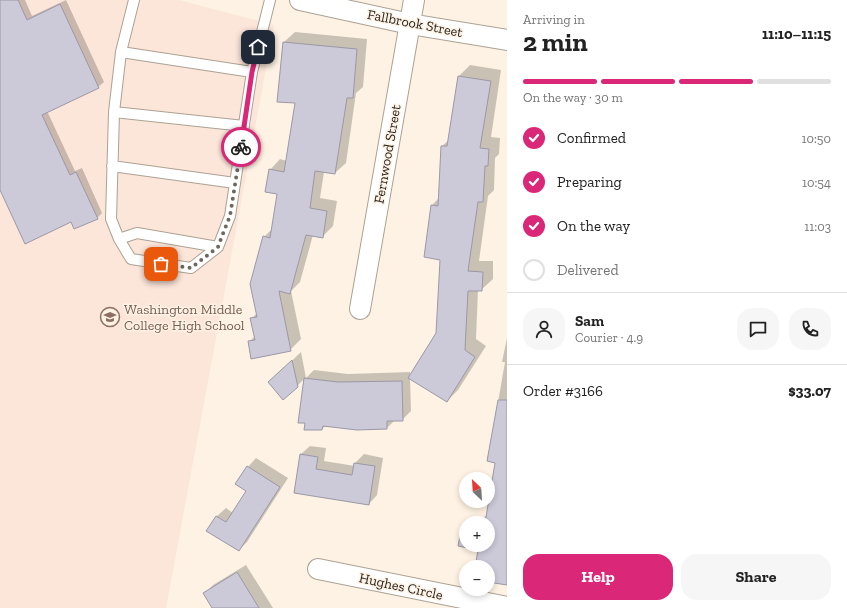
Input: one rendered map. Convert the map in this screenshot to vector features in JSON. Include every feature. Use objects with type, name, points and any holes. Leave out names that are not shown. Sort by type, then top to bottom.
[{"type":"street","name":"Fallbrook Street","points":[[300,0],[410,24],[507,40]]},
{"type":"street","name":"Fernwood Street","points":[[360,309],[414,0]]},
{"type":"street","name":"Hughes Circle","points":[[318,569],[507,607]]},
{"type":"lane","points":[[134,0],[121,52],[114,112],[111,219],[118,239],[131,259],[191,268],[218,247],[230,216],[252,72],[270,0]]},
{"type":"lane","points":[[121,52],[252,72]]},
{"type":"lane","points":[[114,112],[244,126]]},
{"type":"lane","points":[[112,166],[235,183]]},
{"type":"lane","points":[[118,239],[137,233],[218,247]]},
{"type":"shaded area","name":"Washington Middle College High School","points":[[0,0],[179,0],[274,25],[166,608],[0,608]]},
{"type":"building","points":[[0,0],[18,0],[27,20],[60,4],[99,88],[42,115],[70,175],[76,172],[98,219],[74,229],[71,222],[25,244],[0,190]]},
{"type":"building","points":[[283,42],[357,49],[353,98],[347,98],[335,174],[315,171],[310,208],[327,211],[323,238],[306,235],[290,294],[279,291],[291,351],[251,359],[248,341],[255,340],[250,318],[257,317],[250,284],[263,236],[270,238],[277,194],[265,192],[269,169],[284,172],[295,103],[277,102]]},
{"type":"building","points":[[458,76],[491,81],[480,148],[489,149],[488,166],[485,166],[483,202],[478,202],[468,271],[483,272],[482,291],[468,291],[465,350],[475,357],[447,402],[408,378],[436,333],[440,260],[424,257],[431,205],[438,206],[441,146],[447,146]]},
{"type":"building","points":[[292,360],[298,387],[283,400],[268,382]]},
{"type":"building","points":[[304,378],[338,382],[402,381],[403,421],[387,421],[387,429],[357,430],[323,426],[322,430],[304,430],[305,423],[298,423]]},
{"type":"building","points":[[498,400],[507,400],[507,585],[495,583],[495,560],[476,560],[478,552],[495,552],[495,516],[486,516],[488,508],[495,508],[495,472],[494,472],[495,463],[487,461]]},
{"type":"building","points":[[300,454],[318,457],[316,469],[352,475],[354,463],[375,466],[369,505],[294,493]]},
{"type":"building","points":[[247,466],[280,487],[239,551],[206,531],[216,516],[226,522],[246,491],[235,484]]},
{"type":"building","points":[[237,572],[259,608],[212,608],[203,593]]},
{"type":"way so far","points":[[161,264],[191,268],[218,247],[230,216],[241,147]]},
{"type":"place","name":"Washington Middle College High School","points":[[110,317]]},
{"type":"route","points":[[241,147],[252,72],[258,47]]}]
